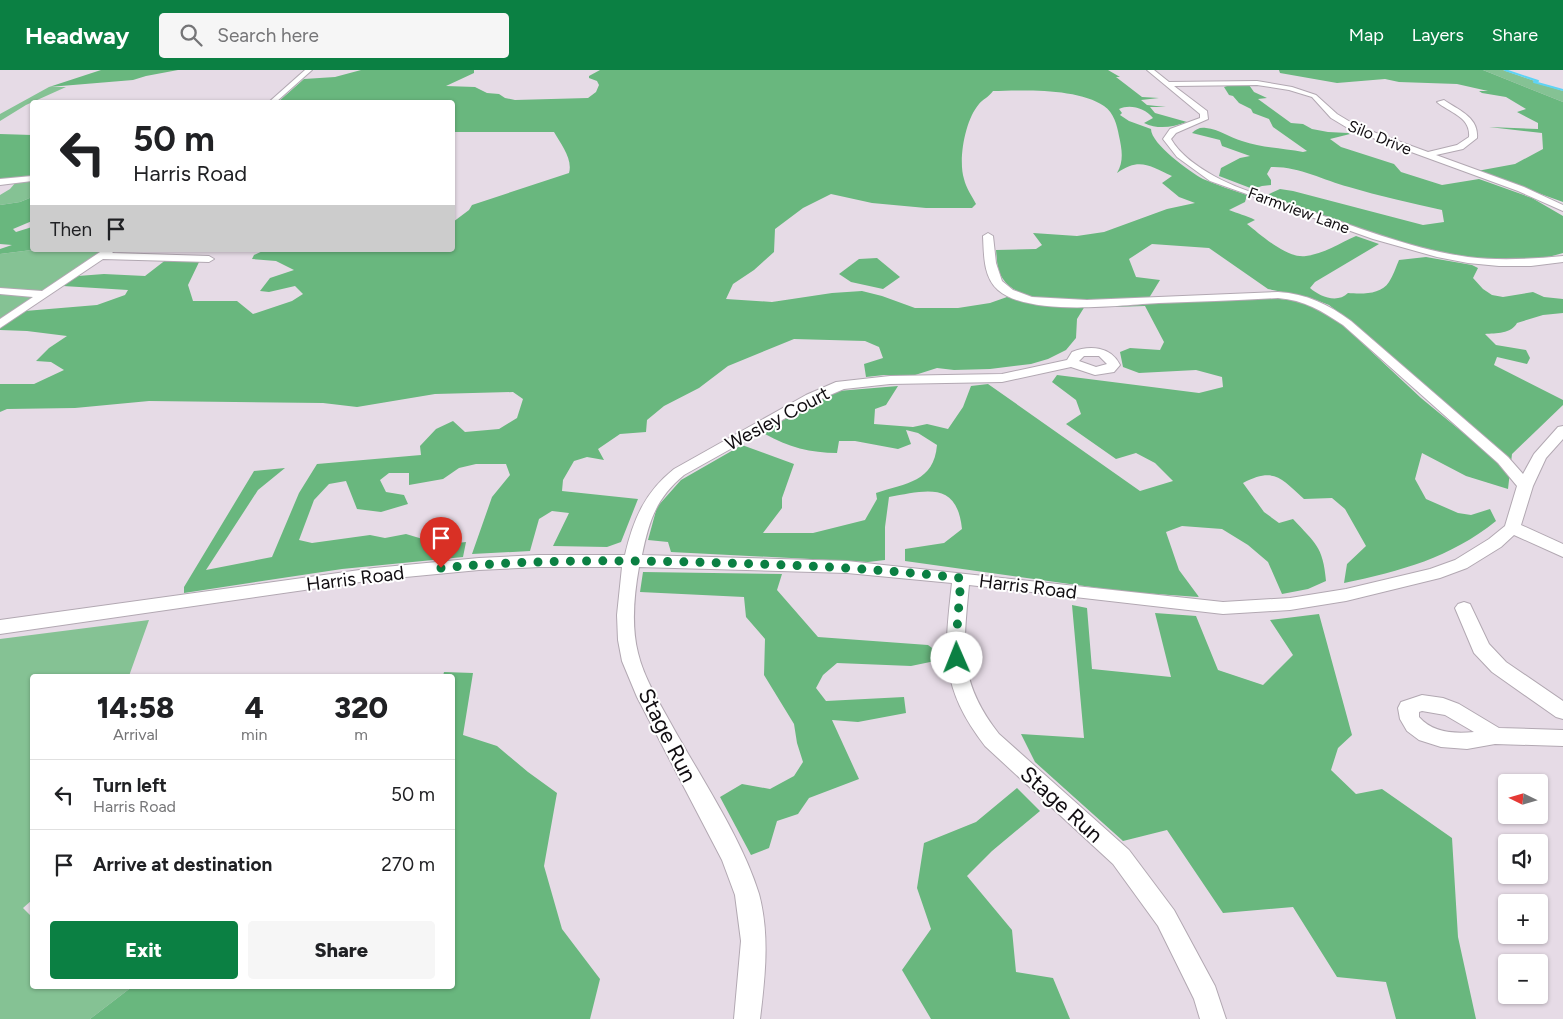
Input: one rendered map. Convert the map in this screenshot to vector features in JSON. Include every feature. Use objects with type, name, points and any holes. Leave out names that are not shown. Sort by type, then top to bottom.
[{"type":"street","points":[[274,100],[309,70]]},
{"type":"street","name":"Farmview Lane","points":[[1150,70],[1201,109],[1205,116],[1201,121],[1170,134],[1167,139],[1195,167],[1213,179],[1393,244],[1441,256],[1502,264],[1526,264],[1563,259]]},
{"type":"street","name":"Silo Drive","points":[[1168,84],[1257,83],[1298,90],[1314,96],[1334,116],[1346,124],[1521,190],[1563,208]]},
{"type":"street","points":[[1426,155],[1460,147],[1473,138],[1474,128],[1468,120],[1433,98],[1454,100],[1452,103],[1442,102]]},
{"type":"street","points":[[0,182],[30,179]]},
{"type":"street","points":[[988,236],[988,251],[994,276],[1000,286],[1019,297],[1036,301],[1108,302],[1278,295],[1293,296],[1315,303],[1347,323],[1503,460],[1525,486]]},
{"type":"street","points":[[0,324],[106,253],[209,259]]},
{"type":"street","points":[[0,292],[44,294]]},
{"type":"street","name":"Wesley Court","points":[[632,561],[646,511],[654,495],[664,483],[679,472],[829,389],[859,382],[1002,378],[1072,364]]},
{"type":"street","points":[[1563,430],[1538,458],[1525,486],[1512,528],[1538,538],[1563,551]]},
{"type":"street","name":"Harris Road","points":[[0,627],[374,574],[539,561],[632,561],[848,567],[1223,608],[1290,604],[1346,595],[1434,574],[1461,564],[1495,543],[1512,528]]},
{"type":"street","name":"Stage Run","points":[[632,561],[625,606],[630,654],[648,698],[736,862],[747,896],[752,929],[754,970],[747,1019]]},
{"type":"street","name":"Stage Run","points":[[961,578],[956,642],[958,674],[961,691],[976,722],[992,740],[1121,857],[1166,918],[1206,996],[1213,1019]]},
{"type":"street","points":[[1464,608],[1481,648],[1499,667],[1563,712]]},
{"type":"street","points":[[1495,736],[1563,738]]},
{"type":"green space","points":[[101,70],[178,70],[133,80],[49,87]]},
{"type":"green space","points":[[361,70],[474,70],[474,73],[446,86],[475,87],[487,93],[499,94],[505,98],[515,100],[588,98],[596,92],[599,85],[597,81],[589,78],[589,76],[600,70],[1108,70],[1120,77],[1116,77],[1142,97],[1159,98],[1141,100],[1147,105],[1166,107],[1150,107],[1155,113],[1187,122],[1166,127],[1155,126],[1144,123],[1153,118],[1142,109],[1128,107],[1119,109],[1122,113],[1120,115],[1129,121],[1151,129],[1157,142],[1164,150],[1197,175],[1247,195],[1245,202],[1229,210],[1255,220],[1247,224],[1267,240],[1291,254],[1299,256],[1325,251],[1356,236],[1379,244],[1315,282],[1310,288],[1318,294],[1328,298],[1339,298],[1348,293],[1376,291],[1389,282],[1399,260],[1426,257],[1472,265],[1478,268],[1473,278],[1483,289],[1492,295],[1503,297],[1533,292],[1544,297],[1563,299],[1563,313],[1543,315],[1517,323],[1507,331],[1485,334],[1496,345],[1526,350],[1530,358],[1527,364],[1497,357],[1494,365],[1563,400],[1563,405],[1512,454],[1508,489],[1466,476],[1422,453],[1415,479],[1426,499],[1458,513],[1471,515],[1490,509],[1496,521],[1479,534],[1443,554],[1405,568],[1365,578],[1344,583],[1347,564],[1366,546],[1345,509],[1332,498],[1304,499],[1283,480],[1270,475],[1254,478],[1243,483],[1264,512],[1279,523],[1293,519],[1317,546],[1323,560],[1326,581],[1308,589],[1282,594],[1268,562],[1248,545],[1222,529],[1182,526],[1166,532],[1179,570],[1199,597],[1127,592],[905,561],[905,549],[944,543],[962,529],[959,513],[954,502],[937,492],[889,497],[885,527],[885,560],[868,562],[671,552],[668,542],[648,540],[657,507],[681,480],[742,445],[794,464],[782,498],[782,508],[763,533],[813,533],[865,520],[877,499],[876,493],[908,483],[924,474],[935,457],[937,445],[918,433],[906,430],[911,444],[898,449],[855,441],[839,441],[837,453],[818,452],[800,448],[765,434],[770,427],[838,391],[898,386],[886,405],[875,409],[874,424],[913,427],[927,424],[948,429],[963,407],[971,386],[988,384],[1140,491],[1173,481],[1155,463],[1136,453],[1116,459],[1066,424],[1081,414],[1076,400],[1052,382],[1057,375],[1199,393],[1223,387],[1222,377],[1196,370],[1139,373],[1123,367],[1120,352],[1130,348],[1160,350],[1164,342],[1145,306],[1112,307],[1112,305],[1269,298],[1300,301],[1326,313],[1345,327],[1421,398],[1484,450],[1495,445],[1475,431],[1364,332],[1329,305],[1308,297],[1268,289],[1209,248],[1152,244],[1129,259],[1136,277],[1160,280],[1149,298],[1071,301],[1029,296],[1014,289],[1001,276],[996,250],[1036,249],[1042,245],[1033,233],[1077,236],[1104,232],[1167,209],[1195,203],[1179,197],[1162,183],[1172,176],[1151,166],[1132,165],[1117,173],[1122,160],[1122,151],[1114,120],[1104,106],[1093,100],[1066,93],[1050,91],[993,91],[974,111],[962,151],[964,179],[976,204],[972,208],[926,208],[872,203],[831,194],[803,208],[775,229],[774,252],[754,270],[733,284],[726,299],[772,302],[832,293],[862,291],[915,308],[958,308],[990,303],[1007,297],[1044,306],[1085,306],[1077,319],[1076,338],[1066,350],[1048,359],[1031,364],[990,369],[954,370],[937,368],[912,376],[884,375],[866,377],[864,364],[883,358],[879,347],[865,341],[794,339],[728,366],[699,388],[664,406],[647,420],[646,432],[620,434],[598,449],[604,460],[587,457],[574,461],[563,480],[562,491],[638,499],[621,542],[607,547],[553,546],[569,513],[552,511],[539,519],[530,551],[472,554],[492,497],[510,475],[506,464],[476,464],[459,468],[443,479],[409,485],[409,473],[389,473],[380,480],[386,492],[404,495],[408,504],[381,512],[357,509],[346,481],[329,484],[314,500],[299,540],[312,543],[370,535],[385,538],[406,534],[426,540],[430,546],[466,542],[463,557],[342,569],[184,593],[184,587],[254,471],[285,468],[258,490],[206,570],[272,557],[299,493],[317,464],[421,455],[420,446],[436,429],[453,421],[465,432],[499,429],[517,418],[523,399],[513,392],[435,394],[357,407],[323,403],[149,401],[75,408],[7,409],[0,412],[0,384],[34,384],[64,370],[51,362],[36,361],[49,348],[67,336],[0,330],[0,328],[25,311],[97,305],[125,295],[128,290],[63,286],[78,276],[104,274],[145,276],[167,259],[200,260],[188,285],[193,301],[237,301],[253,314],[292,301],[303,294],[295,286],[269,292],[260,291],[270,278],[294,270],[276,261],[252,259],[254,255],[261,252],[455,252],[455,220],[469,210],[472,205],[569,173],[568,157],[554,132],[455,132],[455,100],[280,100],[304,79],[335,77]]},
{"type":"green space","points":[[1279,70],[1483,70],[1563,102],[1563,202],[1477,171],[1515,164],[1543,149],[1542,133],[1489,127],[1538,129],[1538,123],[1517,112],[1526,109],[1506,97],[1482,93],[1479,91],[1488,91],[1457,84],[1399,82],[1385,79],[1337,83],[1280,73]]},
{"type":"green space","points":[[1483,70],[1503,70],[1563,91],[1563,102]]},
{"type":"green space","points":[[1230,85],[1249,85],[1254,92],[1267,98],[1258,99],[1291,123],[1303,124],[1312,129],[1328,132],[1350,134],[1330,139],[1341,147],[1394,164],[1401,172],[1442,185],[1479,179],[1532,198],[1563,216],[1563,253],[1530,259],[1493,260],[1455,255],[1415,246],[1376,234],[1271,197],[1269,194],[1280,189],[1293,191],[1423,225],[1444,222],[1442,210],[1360,190],[1281,167],[1271,167],[1267,174],[1271,180],[1271,185],[1253,189],[1219,176],[1221,168],[1240,158],[1250,156],[1222,146],[1220,140],[1192,133],[1195,130],[1211,129],[1238,140],[1257,145],[1307,151],[1273,127],[1269,119],[1253,113],[1251,109],[1229,95],[1224,87]]},
{"type":"green space","points":[[49,87],[66,87],[37,100],[30,100],[30,103],[0,121],[0,114]]},
{"type":"green space","points":[[0,134],[30,135],[30,177],[0,180]]},
{"type":"green space","points":[[30,180],[30,198],[20,202],[0,205],[0,195],[10,189],[16,182]]},
{"type":"green space","points":[[30,198],[30,222],[13,229],[16,232],[30,228],[30,250],[0,254],[0,249],[12,245],[0,244],[0,205],[20,202]]},
{"type":"green space","points":[[30,250],[30,252],[102,252],[0,319],[0,254]]},
{"type":"green space","points":[[877,258],[900,277],[883,289],[851,282],[839,274],[859,259]]},
{"type":"green space","points":[[643,572],[782,574],[777,590],[818,637],[928,645],[939,653],[935,661],[911,666],[837,663],[823,675],[816,688],[826,701],[904,697],[906,713],[858,722],[832,720],[859,779],[809,798],[798,814],[777,821],[769,848],[751,855],[720,797],[742,784],[770,789],[794,776],[803,762],[794,724],[764,675],[765,639],[746,617],[744,597],[640,592]]},
{"type":"green space","points":[[1072,605],[1087,608],[1092,669],[1171,677],[1155,613],[1196,616],[1218,670],[1263,685],[1293,655],[1270,620],[1319,614],[1352,735],[1338,748],[1331,770],[1356,794],[1382,789],[1452,838],[1458,937],[1476,1019],[1396,1019],[1386,982],[1337,977],[1293,907],[1223,913],[1167,830],[1123,841],[1035,762],[1021,734],[1084,738]]},
{"type":"green space","points":[[149,620],[130,674],[30,674],[30,902],[23,908],[30,915],[30,989],[129,989],[90,1019],[0,1019],[0,639]]},
{"type":"green space","points":[[444,672],[473,673],[463,735],[497,746],[557,793],[544,866],[562,929],[600,979],[590,1019],[90,1019],[129,989],[455,989],[455,674],[444,674]]},
{"type":"green space","points":[[1017,788],[1040,811],[992,851],[967,876],[1012,930],[1016,972],[1053,978],[1070,1019],[931,1019],[902,970],[931,929],[917,888],[924,843],[976,822]]},
{"type":"waterway","points":[[1505,70],[1538,81],[1534,82],[1563,90]]},
{"type":"route","points":[[441,568],[539,561],[677,561],[848,567],[961,578],[956,642],[957,658]]}]
